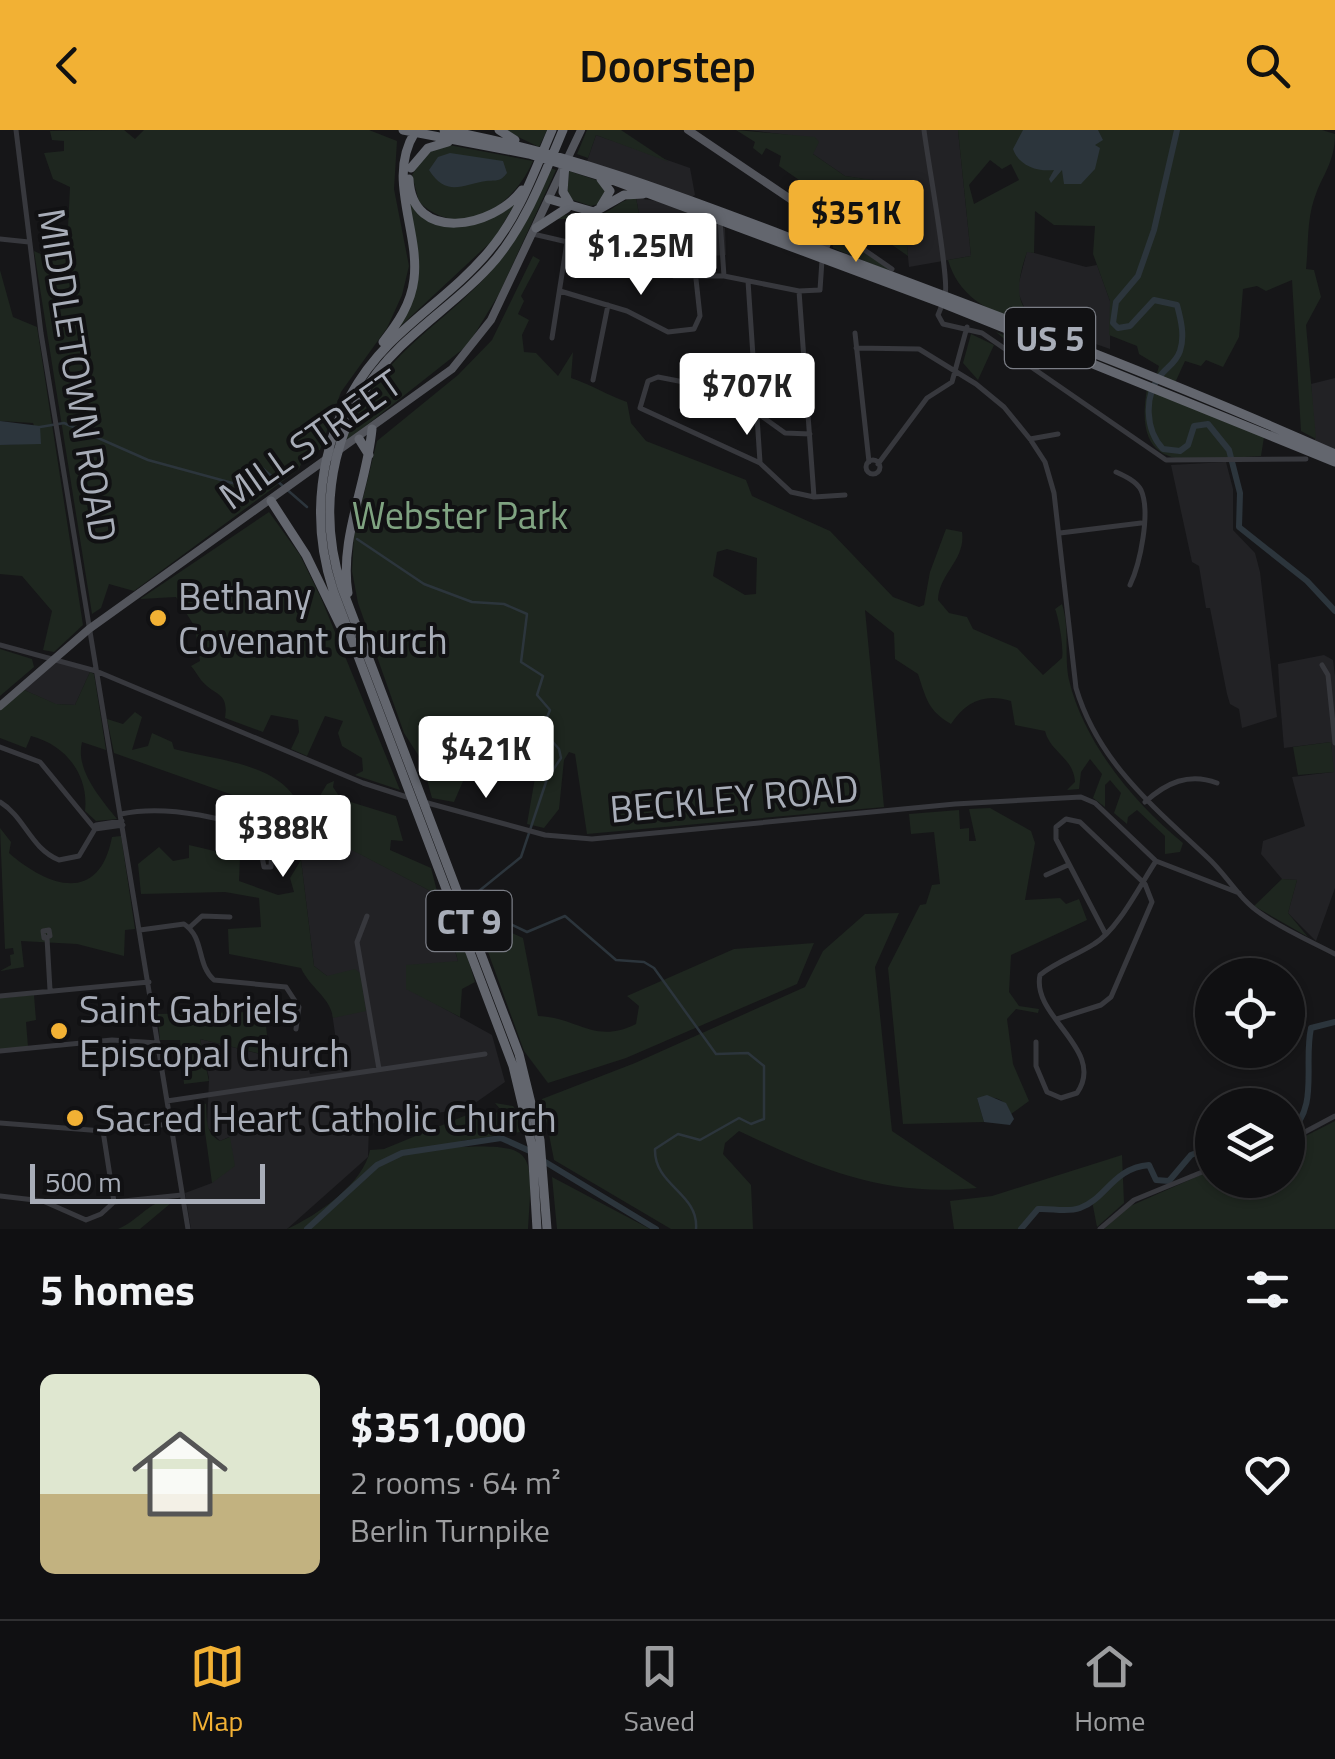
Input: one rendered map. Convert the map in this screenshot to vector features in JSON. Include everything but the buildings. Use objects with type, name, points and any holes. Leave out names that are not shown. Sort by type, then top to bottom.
[{"type":"highway","name":"US 5","points":[[403,130],[596,174],[823,254]]},
{"type":"highway","name":"US 5","points":[[444,130],[526,146],[594,166],[1335,454]]},
{"type":"highway","points":[[499,130],[526,146]]},
{"type":"highway","name":"CT 9","points":[[552,130],[552,144]]},
{"type":"highway","name":"CT 9","points":[[537,1229],[531,1142],[504,1039],[325,562],[320,519],[322,474],[328,450],[364,374],[389,344],[486,255],[563,130]]},
{"type":"highway","points":[[415,131],[410,189],[418,206],[440,220],[462,224],[484,220],[504,210],[539,169]]},
{"type":"highway","points":[[364,374],[401,317],[412,288],[414,253],[403,186],[415,131]]},
{"type":"highway","points":[[411,168],[432,146],[467,142]]},
{"type":"highway","name":"CT 9","points":[[539,169],[504,248],[384,364],[360,397],[340,441],[334,466],[332,547],[352,615],[516,1042],[542,1149],[547,1229]]},
{"type":"highway","points":[[563,171],[563,194],[570,206]]},
{"type":"highway","points":[[535,231],[553,213],[570,206],[593,208],[606,202],[609,185],[596,174]]},
{"type":"highway","points":[[549,199],[597,212],[626,194],[651,194]]},
{"type":"highway","name":"US 5","points":[[1156,384],[1335,462]]},
{"type":"highway","points":[[352,615],[346,556],[370,458],[372,430]]},
{"type":"highway","points":[[359,438],[370,458]]},
{"type":"highway","points":[[271,501],[302,549],[364,672]]},
{"type":"main road","name":"MILL STREET","points":[[0,706],[89,628],[437,383],[473,346],[493,317],[581,130]]},
{"type":"main road","points":[[688,130],[820,220],[827,234],[823,254]]},
{"type":"street","name":"MIDDLETOWN ROAD","points":[[15,130],[56,423],[188,1229]]},
{"type":"street","points":[[924,130],[934,218],[948,281],[940,322],[967,327],[1006,348],[1166,460],[1306,460]]},
{"type":"street","points":[[720,220],[724,276]]},
{"type":"street","points":[[535,231],[696,279],[724,276],[799,291],[820,290],[823,254]]},
{"type":"street","points":[[827,234],[837,231],[892,268]]},
{"type":"street","points":[[0,239],[29,242]]},
{"type":"street","points":[[552,338],[567,242]]},
{"type":"street","points":[[560,292],[608,305],[668,332],[689,332],[699,322],[696,279]]},
{"type":"street","points":[[748,280],[760,463]]},
{"type":"street","points":[[799,291],[814,497]]},
{"type":"street","points":[[593,380],[608,305]]},
{"type":"street","points":[[854,332],[869,462],[866,468],[871,474],[878,472],[878,464],[928,398],[952,382],[967,327]]},
{"type":"street","points":[[856,348],[911,347],[958,371],[994,398],[1030,440],[1045,462],[1060,533],[1080,704],[1112,763],[1145,802],[1206,856],[1262,915],[1335,954]]},
{"type":"street","points":[[810,434],[786,434],[725,390],[658,377],[648,382],[640,408],[760,463],[790,492],[814,497],[845,495]]},
{"type":"street","points":[[1030,440],[1058,434]]},
{"type":"street","points":[[869,462],[878,464]]},
{"type":"street","points":[[1116,472],[1141,489],[1142,554],[1130,585]]},
{"type":"street","points":[[1060,533],[1142,523]]},
{"type":"street","name":"BECKLEY ROAD","points":[[0,645],[96,671],[401,796],[532,831],[592,839],[955,804],[1081,797],[1095,803],[1156,861],[1239,893]]},
{"type":"street","points":[[1322,665],[1328,675],[1335,743]]},
{"type":"street","points":[[0,747],[40,762],[66,800],[94,827]]},
{"type":"street","points":[[1145,802],[1175,781],[1206,778],[1217,783]]},
{"type":"street","points":[[0,802],[12,810],[37,846],[59,860],[79,856],[94,827],[174,809],[258,836],[272,844],[271,866],[264,867],[258,836]]},
{"type":"street","points":[[1058,1019],[1112,998],[1152,907],[1150,891],[1141,880],[1071,818],[1058,824],[1056,832],[1068,865],[1106,933]]},
{"type":"street","points":[[1036,1042],[1036,1066],[1048,1092],[1060,1098],[1078,1092],[1085,1068],[1058,1019],[1040,997],[1040,975],[1106,933],[1128,908],[1141,880],[1156,861]]},
{"type":"street","points":[[1046,875],[1068,865]]},
{"type":"street","points":[[190,927],[202,916],[230,917]]},
{"type":"street","points":[[367,916],[357,942],[378,1069]]},
{"type":"street","points":[[140,930],[178,924],[190,927],[198,938],[203,968],[214,980],[266,983],[292,991],[300,1015],[296,1029]]},
{"type":"street","points":[[47,938],[50,992]]},
{"type":"street","points":[[0,996],[148,982]]},
{"type":"street","points":[[146,1039],[156,1032]]},
{"type":"street","points":[[0,1050],[146,1039],[158,1043]]},
{"type":"street","points":[[167,1101],[484,1054]]},
{"type":"street","points":[[1305,1132],[1335,1116]]},
{"type":"street","points":[[0,1123],[102,1131],[170,1124]]},
{"type":"street","points":[[102,1131],[114,1202]]},
{"type":"street","points":[[1100,1229],[1134,1200],[1195,1175]]},
{"type":"street","points":[[0,1196],[42,1201],[82,1220],[98,1216],[114,1202],[182,1195]]},
{"type":"shaded area","points":[[748,130],[958,130],[971,256],[909,267],[902,196],[895,184],[845,176],[813,154],[812,138]]},
{"type":"shaded area","points":[[1023,130],[1098,130],[1103,140],[1095,145],[1100,148],[1095,169],[1081,184],[1064,184],[1062,170],[1051,183],[1054,170],[1030,167],[1016,155],[1013,149]]},
{"type":"shaded area","points":[[596,135],[690,168],[695,195],[691,198],[587,161]]},
{"type":"shaded area","points":[[450,153],[503,161],[507,173],[498,180],[462,186],[442,184],[429,170],[438,157]]},
{"type":"shaded area","points":[[636,198],[664,202],[725,228],[726,255],[696,257],[660,248],[660,241],[643,235]]},
{"type":"shaded area","points":[[1027,251],[1086,267],[1097,265],[1110,301],[1110,349],[1050,328],[1026,312],[1017,290]]},
{"type":"shaded area","points":[[1335,378],[1335,451],[1315,442],[1311,384]]},
{"type":"shaded area","points":[[0,421],[40,426],[41,444],[0,445]]},
{"type":"shaded area","points":[[1226,462],[1233,489],[1233,530],[1255,553],[1260,572],[1277,717],[1242,728],[1239,709],[1230,704],[1227,694],[1210,608],[1206,608],[1199,566],[1192,562],[1171,465]]},
{"type":"shaded area","points":[[1324,655],[1333,660],[1335,676],[1335,888],[1316,941],[1288,913],[1297,880],[1282,879],[1261,854],[1263,841],[1305,826],[1292,777],[1333,772],[1331,742],[1284,748],[1280,700],[1278,664]]},
{"type":"shaded area","points":[[57,662],[90,672],[75,705],[55,704],[22,689]]},
{"type":"shaded area","points":[[328,837],[438,895],[458,961],[407,988],[492,1035],[505,1082],[468,1108],[369,1124],[368,1157],[287,1229],[191,1229],[185,1193],[212,1183],[229,1137],[220,1141],[207,1127],[209,1078],[200,1039],[308,1066],[310,1074],[340,1070],[327,976],[314,966],[301,860],[306,843]]},
{"type":"shaded area","points":[[987,1095],[1006,1103],[1014,1119],[1010,1125],[984,1122],[977,1098]]},
{"type":"green space","points":[[124,130],[135,139],[144,130],[369,130],[397,141],[394,189],[409,266],[402,295],[387,328],[341,392],[320,450],[306,452],[299,469],[134,591],[109,584],[101,608],[92,614],[34,251],[56,261],[68,227],[70,187],[53,179],[44,153],[64,151],[64,141],[52,140],[50,131]]},
{"type":"green space","points":[[504,130],[547,130],[539,147]]},
{"type":"green space","points":[[587,130],[621,130],[669,162],[596,135],[588,158],[577,154]]},
{"type":"green space","points":[[736,130],[815,137],[819,142],[813,154],[845,176],[895,183],[902,195],[908,256],[779,166],[781,156],[766,148],[762,155],[753,148],[755,142]]},
{"type":"green space","points":[[958,130],[1322,130],[1335,134],[1308,230],[1306,269],[1314,270],[1321,297],[1306,325],[1316,439],[1301,431],[1292,280],[1266,291],[1257,286],[1243,289],[1239,337],[1223,367],[1206,360],[1201,366],[1185,361],[1174,385],[1156,377],[1159,366],[1139,354],[1137,346],[1109,335],[1110,301],[1093,254],[1095,226],[1054,225],[1035,211],[1034,253],[1027,252],[1020,295],[1030,314],[1070,333],[1066,338],[994,312],[966,292],[948,260],[971,256]],"holes":[[[990,160],[1002,169],[1011,164],[1019,180],[974,204],[969,185]]]},
{"type":"green space","points":[[449,145],[533,161],[513,192],[500,204],[469,219],[453,219],[436,214],[419,202],[412,175],[427,152]]},
{"type":"green space","points":[[550,168],[556,170],[499,294],[468,345],[344,443],[377,382],[416,340],[481,282],[511,247]]},
{"type":"green space","points":[[569,171],[602,182],[607,189],[602,203],[591,206],[567,198]]},
{"type":"green space","points":[[406,188],[420,207],[457,224],[477,223],[516,202],[494,239],[391,335],[413,297]]},
{"type":"green space","points":[[636,198],[643,235],[611,219],[550,219],[599,215]]},
{"type":"green space","points":[[838,234],[889,271],[833,248],[831,235]]},
{"type":"green space","name":"Webster Park","points":[[533,256],[540,260],[521,296],[524,301],[518,314],[529,320],[522,335],[524,352],[536,353],[558,376],[573,352],[571,378],[627,402],[631,423],[646,441],[746,480],[752,496],[830,531],[893,597],[919,607],[924,605],[930,572],[946,529],[962,532],[960,551],[939,590],[938,600],[949,613],[967,617],[973,629],[1017,648],[1043,675],[1062,658],[1055,609],[1062,604],[1069,680],[1086,726],[1129,790],[1183,843],[1180,852],[1165,854],[1165,836],[1137,810],[1128,817],[1127,824],[1114,813],[1121,793],[1110,780],[1105,785],[1105,807],[1093,798],[1102,774],[1090,759],[1081,772],[1079,789],[1067,790],[1075,782],[1071,767],[1045,731],[1015,725],[1011,701],[977,701],[951,724],[943,719],[929,703],[918,674],[895,659],[894,633],[865,610],[884,807],[587,834],[575,754],[569,752],[564,760],[559,809],[544,828],[527,824],[536,772],[522,764],[520,750],[498,745],[495,766],[467,772],[454,802],[432,798],[422,761],[404,733],[358,603],[352,571],[354,535],[377,441],[458,375],[492,340]],"holes":[[[727,549],[757,558],[756,594],[745,595],[713,576],[717,552]]]},
{"type":"green space","points":[[0,270],[13,317],[37,327],[83,625],[54,652],[43,650],[52,611],[22,576],[0,574],[0,445],[41,443],[33,423],[0,421]]},
{"type":"green space","points":[[996,332],[1022,342],[1037,354],[1035,365]]},
{"type":"green space","points":[[971,334],[994,345],[978,380],[963,363]]},
{"type":"green space","points":[[1147,389],[1264,437],[1261,456],[1193,460],[1159,451],[1149,438],[1145,418]]},
{"type":"green space","points":[[269,512],[300,555],[321,598],[400,790],[355,775],[363,771],[362,758],[342,746],[338,733],[343,721],[325,716],[307,756],[291,749],[299,732],[298,720],[271,715],[263,732],[225,718],[223,699],[191,666],[200,661],[195,627],[176,597],[140,599]]},
{"type":"green space","points":[[0,649],[32,659],[34,667],[0,696]]},
{"type":"green space","points":[[90,672],[94,674],[106,750],[82,742],[82,763],[91,784],[117,819],[96,821],[85,811],[79,774],[55,746],[31,736],[26,748],[0,738],[0,710],[22,689],[56,704],[75,705]]},
{"type":"green space","points":[[135,712],[142,717],[132,750],[148,746],[152,733],[172,742],[174,749],[257,770],[285,786],[295,798],[318,799],[327,784],[334,781],[333,787],[341,799],[396,816],[403,841],[391,840],[390,850],[431,868],[438,895],[275,810],[114,753],[107,719],[123,724]]},
{"type":"green space","points":[[1331,742],[1334,772],[1298,775],[1293,747]]},
{"type":"green space","points":[[990,808],[1031,831],[1035,843],[1025,900],[1060,898],[1066,904],[1079,899],[1087,920],[1011,955],[1009,992],[1019,1006],[1039,1009],[1038,1013],[1016,1009],[1007,1019],[1013,1064],[1029,1101],[1011,1114],[998,1099],[977,1098],[984,1122],[903,1124],[888,968],[920,905],[926,904],[932,885],[940,884],[934,832],[911,834],[909,814],[959,810],[960,829],[969,828],[969,841],[976,841],[969,809]]},
{"type":"green space","points":[[0,828],[11,842],[9,853],[24,865],[55,881],[70,883],[84,881],[96,873],[112,837],[121,836],[135,929],[125,930],[124,956],[77,944],[21,941],[24,967],[0,971],[11,965],[10,955],[14,954],[13,948],[5,949]]},
{"type":"green space","points":[[189,845],[240,857],[239,881],[278,895],[294,892],[290,878],[301,860],[314,966],[327,976],[355,969],[360,973],[366,1011],[333,1018],[301,968],[229,954],[228,929],[261,927],[259,898],[225,892],[141,894],[138,864],[159,847],[173,861],[189,858]]},
{"type":"green space","points":[[1282,879],[1297,880],[1288,913],[1308,937],[1254,906]]},
{"type":"green space","points":[[899,913],[875,967],[892,1131],[977,1188],[913,1188],[854,1178],[739,1131],[725,1143],[723,1154],[751,1185],[753,1229],[671,1229],[554,1160],[542,1099],[635,1063],[805,987],[823,951],[865,914]]},
{"type":"green space","points":[[475,916],[523,938],[538,1016],[609,1032],[636,1024],[639,1006],[627,996],[734,949],[814,943],[797,984],[626,1058],[548,1083],[524,1051]]},
{"type":"green space","points":[[448,926],[461,936],[475,982],[462,989],[460,1017],[406,989],[406,965],[458,961]]},
{"type":"green space","points":[[34,995],[36,1020],[26,1022],[28,1047],[0,1050],[0,998]]},
{"type":"green space","points":[[157,1014],[265,1015],[269,1056],[200,1039],[209,1081],[184,1084],[180,1040],[160,1040]]},
{"type":"green space","points":[[201,1102],[206,1104],[212,1134],[220,1141],[230,1137],[235,1166],[212,1183]]},
{"type":"green space","points":[[495,1103],[513,1106],[521,1117],[520,1132],[461,1141],[457,1147],[502,1148],[516,1151],[524,1158],[530,1183],[528,1229],[287,1229],[325,1207],[349,1186],[370,1150],[384,1149],[474,1112],[485,1119],[501,1110]]},
{"type":"green space","points":[[1335,1121],[1335,1229],[1104,1229],[1128,1207],[1195,1177],[1195,1198],[1305,1198],[1305,1136]]},
{"type":"green space","points":[[1122,1155],[1124,1203],[1097,1227],[1092,1201],[1072,1210],[1038,1209],[1021,1229],[954,1229],[950,1201],[992,1196]]},
{"type":"green space","points":[[552,1177],[650,1229],[557,1229]]},
{"type":"green space","points":[[168,1199],[171,1203],[140,1229],[118,1229],[154,1204]]},
{"type":"waterway","points":[[1177,130],[1154,230],[1138,276],[1116,302],[1113,323],[1118,328],[1130,326],[1154,300],[1177,305],[1182,334],[1180,351],[1155,384],[1149,403],[1150,423],[1157,441],[1163,449],[1180,451],[1188,445],[1194,426],[1208,424],[1229,450],[1240,493],[1239,527],[1307,581],[1335,611]]},
{"type":"waterway","points":[[40,427],[64,423],[148,460],[236,484],[261,467],[307,507]]},
{"type":"waterway","points":[[357,539],[424,584],[472,602],[504,604],[527,614],[521,662],[543,676],[537,695],[550,710],[542,730],[559,749],[561,758],[547,779],[521,857],[479,891],[477,908],[527,932],[565,916],[616,960],[644,962],[654,968],[716,1054],[748,1053],[764,1066],[764,1119],[751,1124],[739,1118],[700,1140],[678,1134],[655,1149],[661,1172],[691,1207],[696,1229]]},
{"type":"waterway","points":[[1305,1108],[1311,1028],[1335,1022]]},
{"type":"waterway","points":[[307,1229],[377,1165],[402,1153],[501,1138],[532,1152]]},
{"type":"waterway","points":[[1021,1229],[1038,1209],[1064,1210],[1089,1204],[1137,1167],[1149,1165],[1156,1180],[1169,1181],[1195,1153]]},
{"type":"waterway","points":[[542,1160],[656,1229]]},
{"type":"place","name":"Bethany Covenant Church","points":[[158,618]]},
{"type":"place","name":"Saint Gabriels Episcopal Church","points":[[59,1031]]},
{"type":"place","name":"Sacred Heart Catholic Church","points":[[75,1118]]}]
